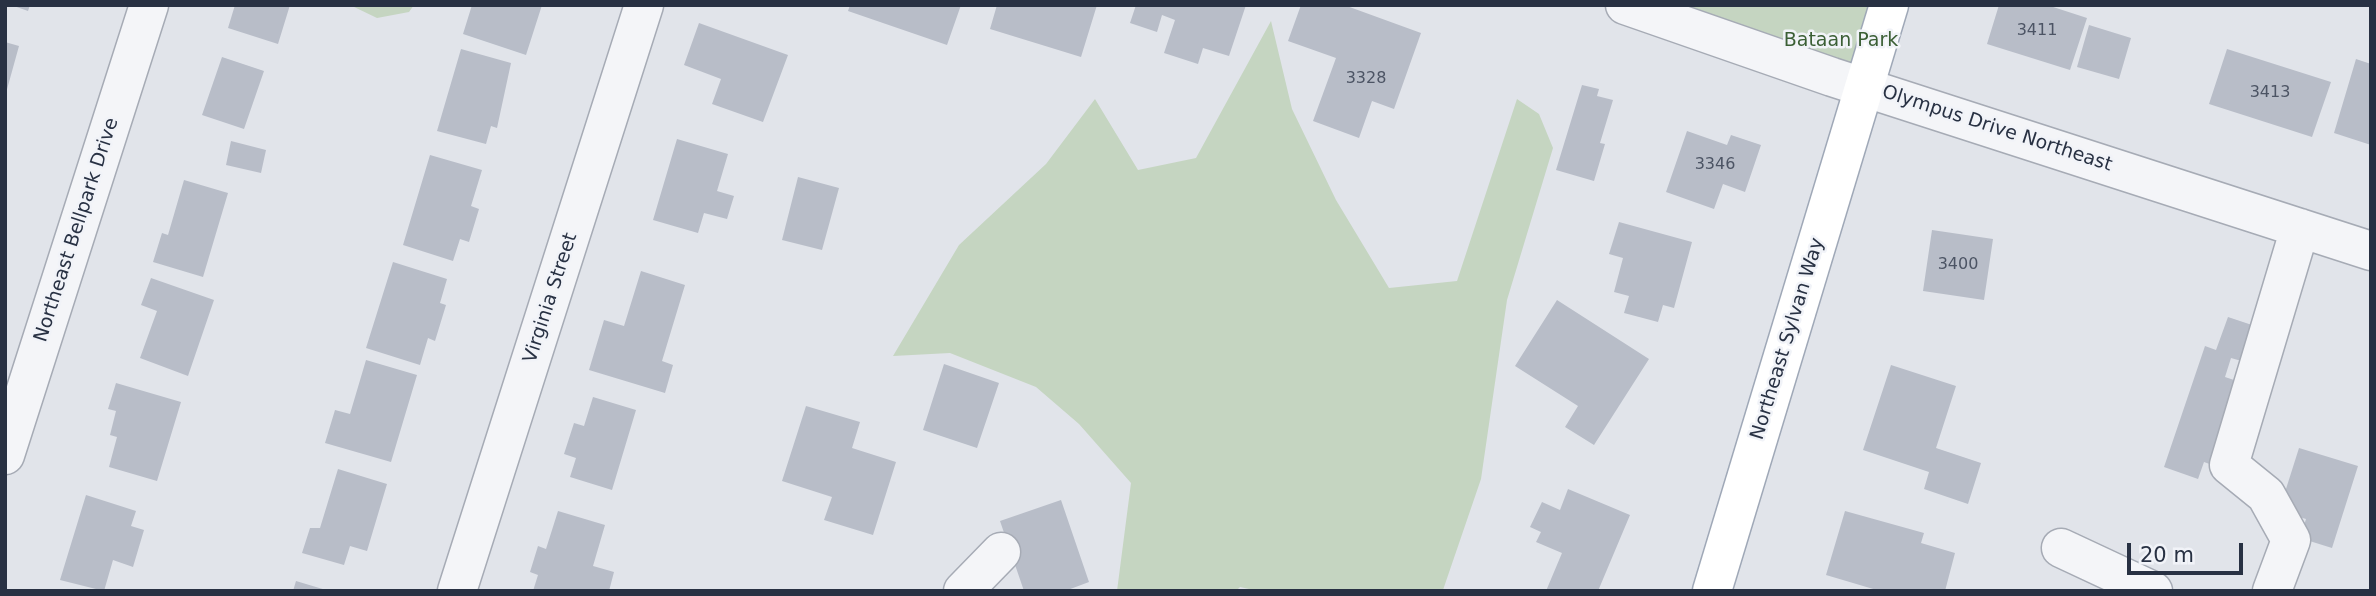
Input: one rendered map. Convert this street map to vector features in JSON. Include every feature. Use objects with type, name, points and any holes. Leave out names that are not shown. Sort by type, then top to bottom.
[{"type":"main road","name":"Northeast Sylvan Way","points":[[1712,591],[1889,5]]},
{"type":"street","name":"Northeast Bellpark Drive","points":[[5,455],[149,5]]},
{"type":"street","name":"Virginia Street","points":[[457,591],[644,5]]},
{"type":"street","name":"Olympus Drive Northeast","points":[[1625,5],[2371,251]]},
{"type":"street","points":[[2272,591],[2291,540],[2266,495],[2230,465],[2300,228]]},
{"type":"street","points":[[2061,548],[2153,591]]},
{"type":"street","points":[[963,591],[1001,552]]},
{"type":"green space","points":[[350,5],[414,5],[409,12],[377,18]]},
{"type":"green space","name":"Bataan Park","points":[[1625,5],[1889,5],[1865,86]]},
{"type":"green space","points":[[1271,21],[1292,109],[1336,200],[1389,288],[1457,281],[1517,99],[1539,114],[1553,148],[1507,300],[1481,479],[1443,590],[1258,591],[1240,587],[1236,591],[1117,591],[1131,483],[1079,424],[1036,387],[950,353],[893,356],[959,245],[1046,164],[1095,99],[1138,170],[1196,158]]},
{"type":"building","points":[[11,5],[30,5],[28,11]]},
{"type":"building","points":[[235,5],[290,5],[278,44],[228,28]]},
{"type":"building","points":[[472,5],[542,5],[526,55],[463,34]]},
{"type":"building","points":[[850,5],[961,5],[947,45],[848,11]]},
{"type":"building","points":[[997,5],[1097,5],[1081,57],[990,29]]},
{"type":"building","points":[[1136,5],[1246,5],[1229,56],[1203,48],[1198,64],[1164,53],[1175,20],[1162,15],[1157,32],[1130,23]]},
{"type":"building","points":[[1301,5],[1344,5],[1421,33],[1394,109],[1372,101],[1359,138],[1313,121],[1336,58],[1288,41]]},
{"type":"building","points":[[1999,5],[2047,5],[2087,18],[2070,70],[1987,44]]},
{"type":"building","points":[[699,23],[788,55],[763,122],[712,104],[721,79],[684,65]]},
{"type":"building","points":[[2089,25],[2131,38],[2119,79],[2077,67]]},
{"type":"building","points":[[5,42],[19,46],[6,93],[5,93]]},
{"type":"building","points":[[461,49],[511,63],[497,128],[491,126],[486,144],[437,131]]},
{"type":"building","points":[[2227,49],[2331,82],[2312,137],[2209,104]]},
{"type":"building","points":[[222,57],[264,71],[244,129],[202,115]]},
{"type":"building","points":[[2356,59],[2371,64],[2371,145],[2334,133]]},
{"type":"building","points":[[1582,85],[1599,89],[1597,96],[1613,100],[1600,143],[1605,144],[1594,181],[1556,170]]},
{"type":"building","points":[[1687,131],[1727,145],[1731,135],[1761,145],[1745,192],[1723,184],[1714,209],[1666,192]]},
{"type":"building","points":[[677,139],[728,154],[717,191],[734,196],[727,219],[704,213],[698,233],[653,220]]},
{"type":"building","points":[[231,141],[266,150],[261,173],[226,165]]},
{"type":"building","points":[[430,155],[482,170],[471,206],[479,209],[469,242],[460,239],[453,261],[403,245]]},
{"type":"building","points":[[798,177],[839,188],[822,250],[782,240]]},
{"type":"building","points":[[184,180],[228,193],[203,277],[153,262],[162,233],[168,235]]},
{"type":"building","points":[[1619,222],[1692,242],[1674,308],[1663,305],[1658,322],[1624,313],[1629,296],[1614,292],[1623,258],[1609,254]]},
{"type":"building","points":[[1932,230],[1993,239],[1984,300],[1923,291]]},
{"type":"building","points":[[393,262],[447,279],[440,303],[446,305],[435,341],[428,338],[420,365],[366,348]]},
{"type":"building","points":[[641,271],[685,285],[662,361],[673,365],[665,393],[589,370],[604,320],[624,326]]},
{"type":"building","points":[[151,278],[214,300],[188,376],[140,358],[157,311],[141,305]]},
{"type":"building","points":[[1557,300],[1649,359],[1594,445],[1565,427],[1578,406],[1515,366]]},
{"type":"building","points":[[2228,317],[2258,327],[2245,362],[2231,358],[2225,377],[2246,384],[2218,467],[2204,462],[2198,479],[2164,467],[2205,346],[2216,350]]},
{"type":"building","points":[[366,360],[417,375],[391,462],[325,443],[335,410],[350,414]]},
{"type":"building","points":[[944,364],[999,383],[977,448],[923,430]]},
{"type":"building","points":[[1891,365],[1956,386],[1936,448],[1981,463],[1968,504],[1924,489],[1929,472],[1863,450]]},
{"type":"building","points":[[116,383],[181,402],[157,481],[109,467],[117,437],[110,435],[116,411],[108,409]]},
{"type":"building","points":[[593,397],[636,410],[612,490],[570,477],[576,458],[564,454],[574,423],[584,426]]},
{"type":"building","points":[[806,406],[860,422],[852,448],[896,462],[873,535],[824,520],[832,497],[782,481]]},
{"type":"building","points":[[2299,448],[2358,466],[2332,548],[2300,538],[2306,519],[2279,511]]},
{"type":"building","points":[[338,469],[387,484],[367,551],[350,546],[344,565],[302,553],[310,528],[320,528]]},
{"type":"building","points":[[1568,489],[1630,515],[1598,591],[1546,591],[1562,553],[1536,542],[1541,532],[1530,527],[1542,502],[1560,510]]},
{"type":"building","points":[[86,495],[136,511],[131,526],[144,530],[133,567],[113,560],[104,591],[60,580]]},
{"type":"building","points":[[1061,500],[1089,582],[1065,591],[1024,591],[1000,521]]},
{"type":"building","points":[[558,511],[605,525],[593,566],[614,572],[609,591],[533,591],[538,575],[530,572],[538,546],[546,549]]},
{"type":"building","points":[[1845,511],[1924,533],[1921,543],[1955,553],[1945,591],[1880,591],[1826,575]]},
{"type":"building","points":[[296,581],[326,590],[326,591],[293,591]]}]
